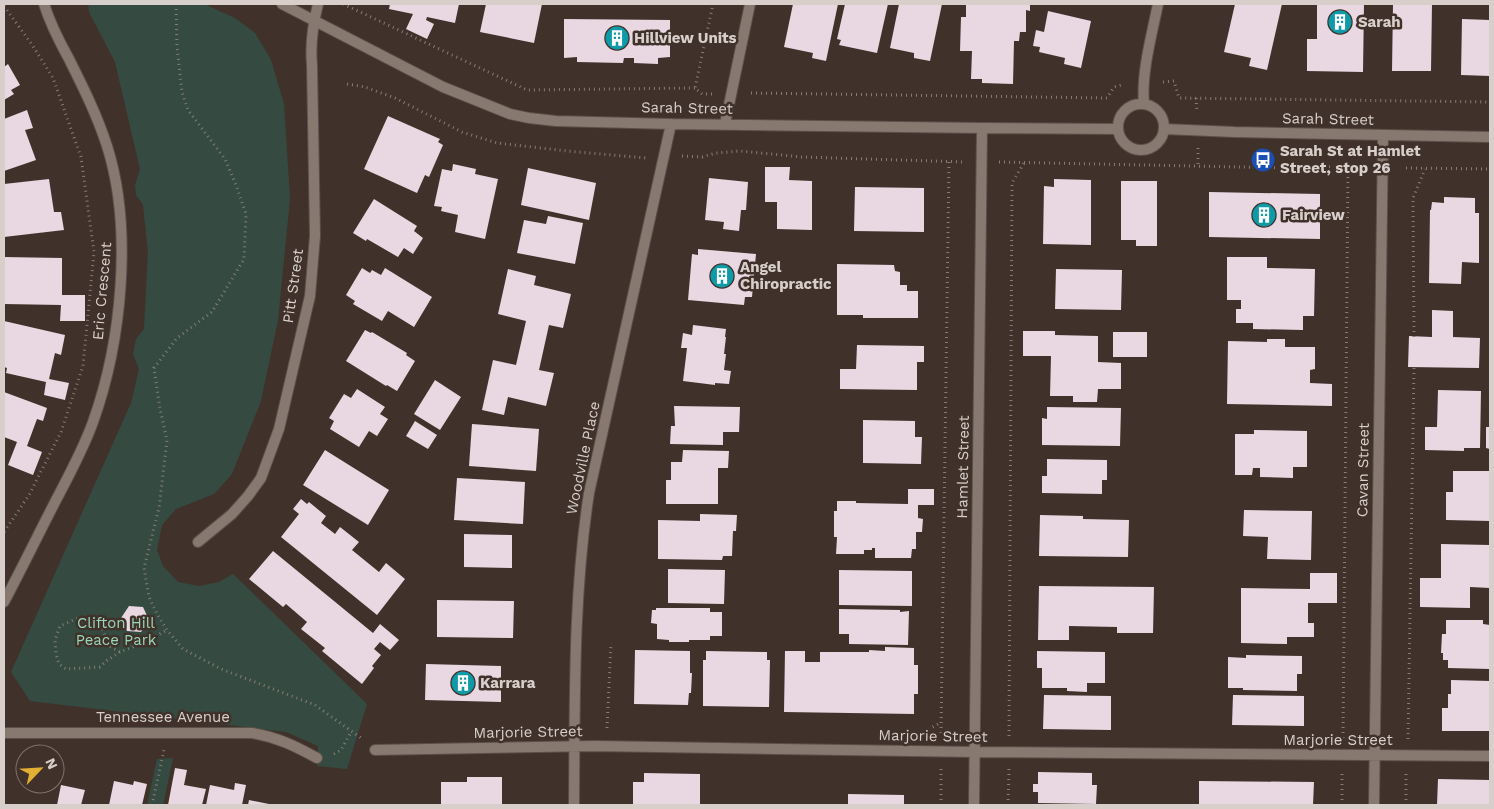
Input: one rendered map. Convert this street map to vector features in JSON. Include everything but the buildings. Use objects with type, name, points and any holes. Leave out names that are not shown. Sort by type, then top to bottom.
[{"type":"street","name":"Eric Crescent","points":[[4,602],[7,588],[74,466],[93,422],[111,356],[117,318],[120,278],[121,234],[117,183],[106,145],[90,102],[48,19],[44,4]]},
{"type":"street","name":"Sarah Street","points":[[282,4],[444,87],[510,114],[529,118],[556,121],[671,124],[1118,129]]},
{"type":"street","name":"Pitt Street","points":[[198,542],[232,514],[261,478],[279,429],[310,296],[315,236],[311,50],[314,20],[318,4]]},
{"type":"street","points":[[725,124],[750,4]]},
{"type":"street","points":[[1144,104],[1143,92],[1149,45],[1158,4]]},
{"type":"street","points":[[1136,104],[1144,104],[1157,109],[1164,122],[1164,129],[1162,136],[1152,147],[1138,150],[1124,143],[1120,136],[1118,122],[1125,110],[1136,104]]},
{"type":"street","name":"Woodville Place","points":[[574,805],[579,578],[584,528],[589,493],[671,124]]},
{"type":"street","name":"Hamlet Street","points":[[974,805],[982,128]]},
{"type":"street","name":"Sarah Street","points":[[1164,129],[1490,137]]},
{"type":"street","name":"Cavan Street","points":[[1374,805],[1383,135]]},
{"type":"street","name":"Tennessee Avenue","points":[[4,733],[252,733],[288,742],[317,758]]},
{"type":"street","name":"Marjorie Street","points":[[375,750],[575,746],[975,752],[1490,756]]},
{"type":"path","points":[[176,4],[177,47],[182,92],[188,110],[225,159],[236,185],[246,214],[244,259],[212,312],[177,338],[154,368],[160,409],[168,440],[159,508],[144,568],[149,597],[167,630],[183,649],[221,669],[315,705],[351,732],[358,735]]},
{"type":"path","points":[[343,4],[527,90],[695,88],[702,94]]},
{"type":"path","points":[[695,88],[713,4]]},
{"type":"path","points":[[4,6],[53,78],[81,157],[94,252],[83,366],[60,432],[29,495],[4,532]]},
{"type":"path","points":[[1163,82],[1174,81],[1179,98],[1490,102]]},
{"type":"path","points":[[347,84],[365,87],[395,98],[462,132],[497,143],[639,158]]},
{"type":"path","points":[[757,93],[1107,98],[1114,87],[1121,85]]},
{"type":"path","points":[[1196,98],[1197,115]]},
{"type":"path","points":[[1198,147],[1198,165]]},
{"type":"path","points":[[686,156],[740,151],[802,157],[958,162]]},
{"type":"path","points":[[941,738],[949,161]]},
{"type":"path","points":[[1011,162],[1288,168],[1361,166]]},
{"type":"path","points":[[1009,738],[1012,183],[1025,162]]},
{"type":"path","points":[[1344,742],[1348,166]]},
{"type":"path","points":[[1406,168],[1490,170]]},
{"type":"path","points":[[1414,336],[1413,198],[1425,169]]},
{"type":"path","points":[[1408,741],[1414,367]]},
{"type":"path","points":[[120,652],[106,644],[106,635],[101,627],[92,620],[78,618],[60,626],[54,640],[60,664],[66,669],[100,667],[120,652],[143,643],[167,630]]},
{"type":"path","points":[[607,733],[611,643]]},
{"type":"path","points":[[317,758],[330,756],[341,750],[351,732]]},
{"type":"path","points":[[152,805],[164,747]]},
{"type":"path","points":[[941,764],[941,805]]},
{"type":"path","points":[[1008,767],[1008,805]]},
{"type":"path","points":[[1342,767],[1342,805]]},
{"type":"path","points":[[1406,769],[1406,805]]},
{"type":"green space","name":"Clifton Hill Peace Park","points":[[88,4],[204,4],[235,18],[255,33],[271,60],[284,104],[290,199],[278,320],[261,401],[232,474],[214,494],[176,509],[162,525],[157,550],[163,566],[178,582],[199,586],[219,582],[233,574],[367,704],[347,769],[317,766],[318,746],[286,732],[30,701],[11,672],[131,403],[139,369],[133,354],[136,339],[144,329],[148,252],[143,205],[136,195],[135,185],[140,169],[115,62],[89,12]]},
{"type":"green space","points":[[173,758],[163,805],[147,805],[157,759]]},
{"type":"place","name":"Sarah","points":[[1340,22]]},
{"type":"place","name":"Hillview Units","points":[[617,38]]},
{"type":"place","name":"Sarah St at Hamlet Street, stop 26","points":[[1263,160]]},
{"type":"place","name":"Fairview","points":[[1264,215]]},
{"type":"place","name":"Angel Chiropractic","points":[[722,276]]},
{"type":"place","name":"Karrara","points":[[463,683]]}]
